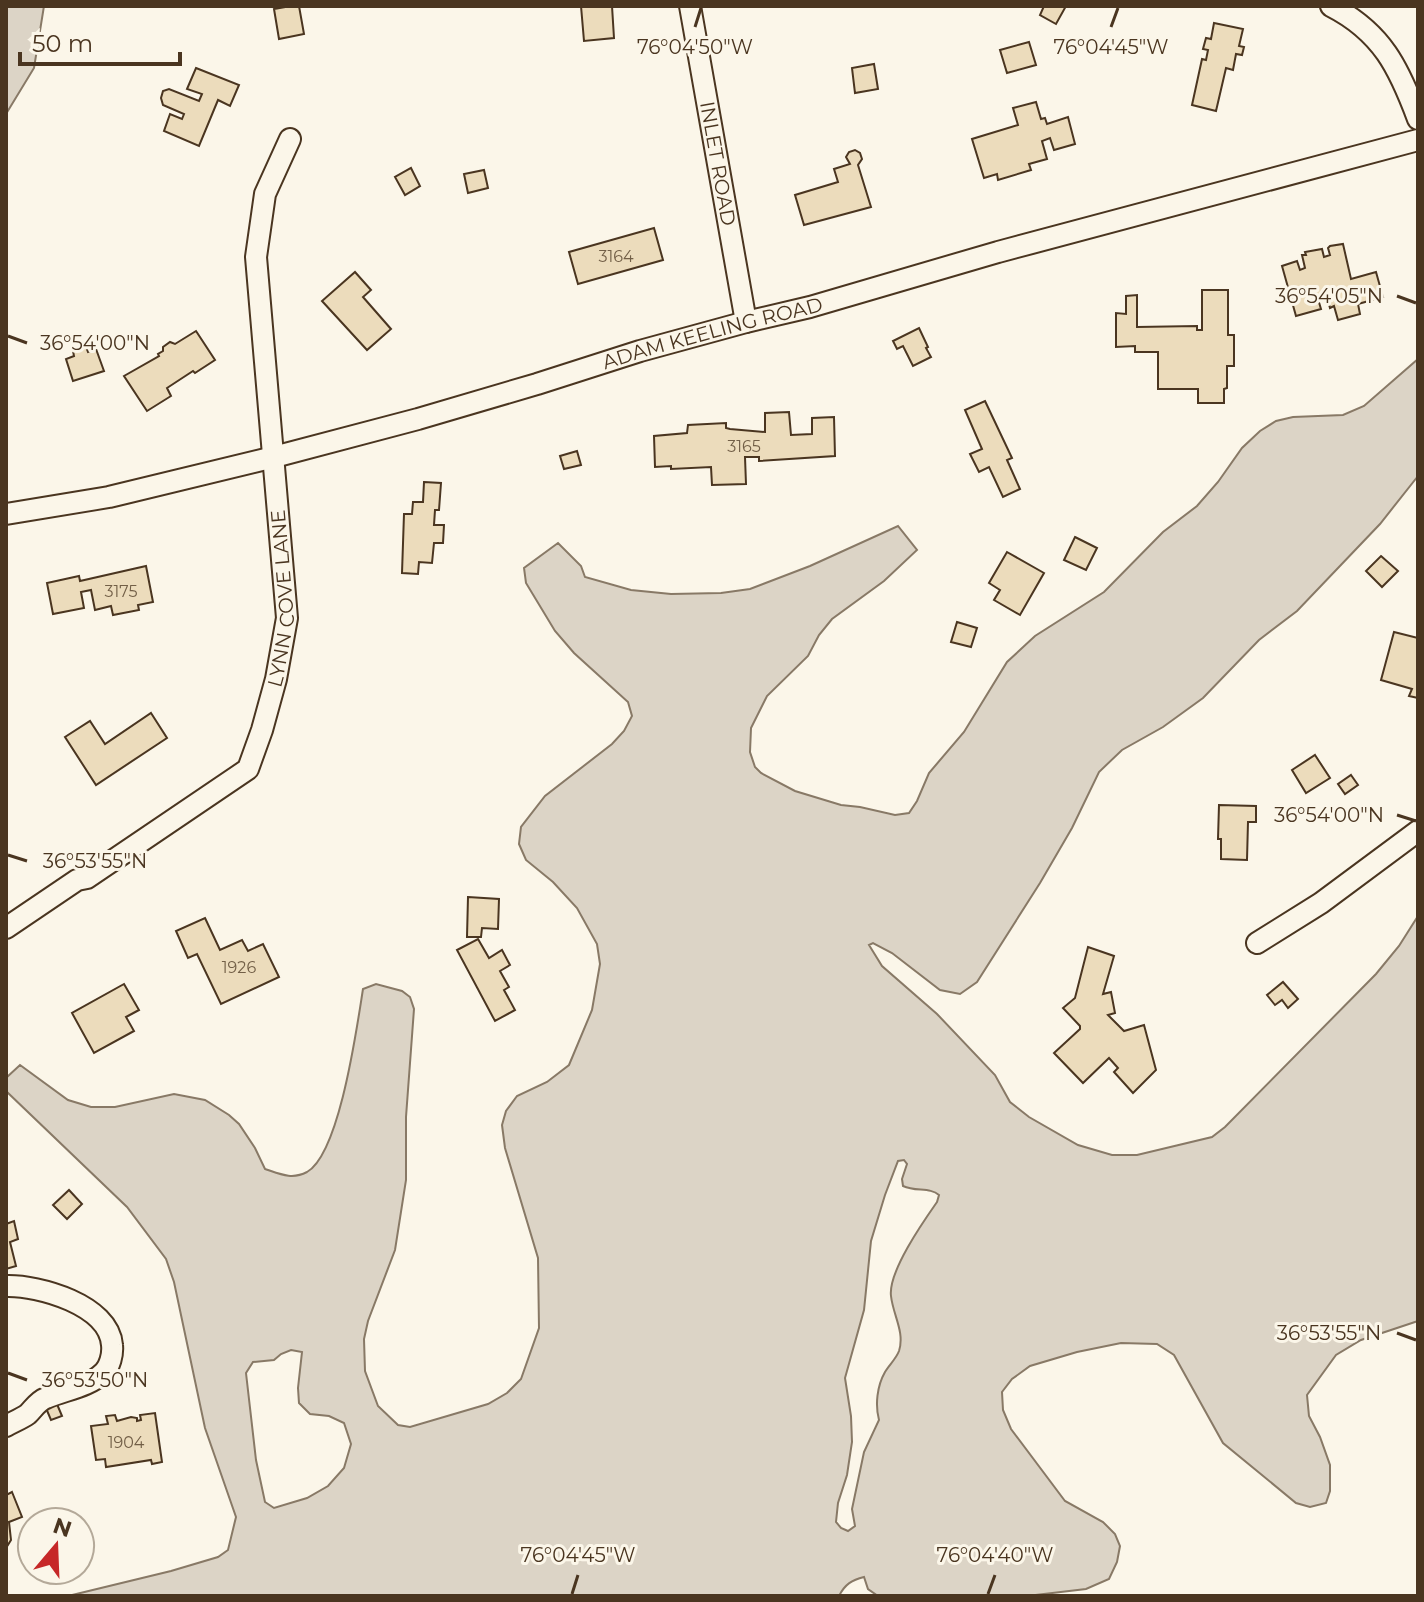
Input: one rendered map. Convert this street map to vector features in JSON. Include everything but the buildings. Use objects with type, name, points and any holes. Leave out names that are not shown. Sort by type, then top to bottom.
[{"type":"street","name":"INLET ROAD","points":[[690,6],[746,322]]},
{"type":"street","points":[[1331,6],[1361,25],[1380,44],[1404,81],[1418,119]]},
{"type":"street","name":"LYNN COVE LANE","points":[[6,928],[77,880],[87,878],[248,769],[276,679],[287,618],[256,257],[265,194],[290,139]]},
{"type":"street","name":"ADAM KEELING ROAD","points":[[6,514],[109,497],[418,419],[640,351],[1418,140]]},
{"type":"street","points":[[1257,943],[1321,903],[1418,831]]},
{"type":"street","points":[[6,1286],[44,1291],[71,1301],[98,1316],[109,1330],[112,1341],[107,1368],[101,1375],[42,1399],[26,1416],[6,1426]]},
{"type":"shaded area","points":[[6,6],[44,6],[34,68],[6,114]]},
{"type":"shaded area","points":[[1418,359],[1418,476],[1380,524],[1297,611],[1259,640],[1203,698],[1163,727],[1122,750],[1099,772],[1072,828],[977,982],[960,994],[940,990],[892,953],[873,943],[869,945],[882,966],[937,1014],[995,1075],[1010,1102],[1029,1117],[1078,1145],[1112,1155],[1137,1155],[1212,1137],[1225,1127],[1376,974],[1418,916],[1418,1321],[1361,1340],[1336,1355],[1307,1395],[1309,1416],[1330,1465],[1330,1491],[1326,1503],[1310,1507],[1296,1503],[1223,1443],[1174,1355],[1157,1344],[1121,1343],[1030,1366],[1012,1379],[1002,1392],[1003,1410],[1011,1429],[1065,1501],[1103,1522],[1115,1534],[1120,1546],[1109,1579],[1086,1589],[1027,1596],[878,1596],[868,1589],[864,1577],[849,1583],[839,1596],[68,1596],[218,1557],[228,1550],[236,1517],[205,1428],[174,1282],[166,1259],[127,1207],[6,1091],[6,1078],[20,1065],[68,1100],[91,1107],[115,1107],[174,1094],[205,1100],[239,1124],[265,1169],[296,1176],[307,1172],[319,1160],[338,1116],[363,989],[376,984],[402,991],[410,997],[414,1009],[406,1117],[406,1180],[395,1250],[364,1339],[365,1371],[378,1406],[398,1425],[410,1427],[488,1404],[507,1393],[521,1379],[539,1328],[538,1258],[505,1148],[502,1125],[506,1111],[517,1096],[547,1082],[569,1065],[592,1010],[600,964],[597,944],[577,908],[553,882],[526,860],[519,844],[521,827],[545,796],[612,744],[632,716],[628,702],[574,653],[555,631],[526,583],[524,568],[558,543],[581,566],[585,577],[631,590],[671,594],[721,593],[750,589],[898,526],[917,550],[884,581],[832,619],[808,656],[767,696],[751,728],[750,752],[755,767],[761,773],[795,791],[841,805],[895,815],[909,813],[929,773],[964,732],[1007,662],[1035,636],[1104,592],[1163,532],[1197,506],[1242,448],[1260,431],[1276,421],[1293,417],[1343,415],[1364,406]],"holes":[[[904,1160],[907,1164],[903,1186],[939,1195],[895,1274],[891,1296],[900,1330],[900,1344],[898,1354],[880,1383],[877,1402],[879,1420],[864,1452],[852,1509],[855,1526],[848,1531],[836,1522],[852,1442],[845,1378],[864,1310],[871,1241],[898,1161]],[[291,1350],[302,1352],[299,1403],[310,1414],[329,1416],[344,1423],[351,1444],[344,1468],[328,1486],[307,1498],[274,1508],[265,1502],[256,1460],[246,1373],[253,1362],[274,1360]]]}]
